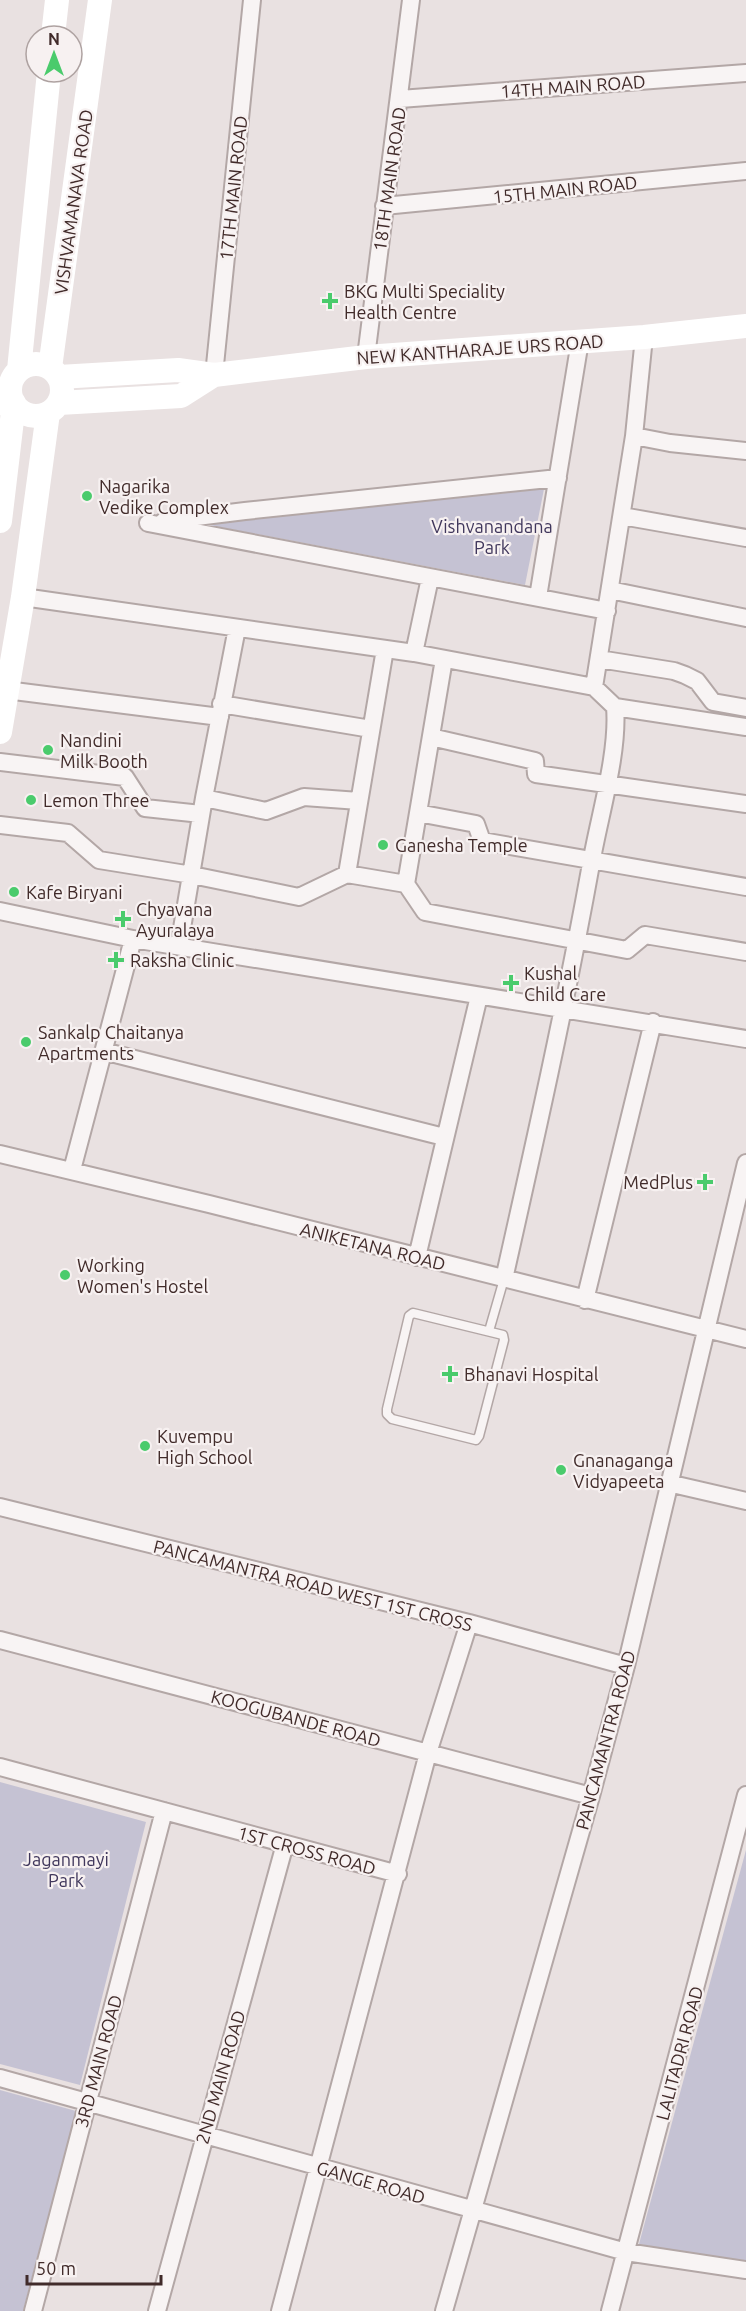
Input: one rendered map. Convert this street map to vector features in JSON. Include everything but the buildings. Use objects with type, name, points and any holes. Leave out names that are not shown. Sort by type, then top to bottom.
[{"type":"main road","points":[[54,24],[57,0]]},
{"type":"main road","name":"VISHVAMANAVA ROAD","points":[[54,372],[100,0]]},
{"type":"main road","name":"VISHVAMANAVA ROAD","points":[[0,521],[9,390],[48,84]]},
{"type":"main road","name":"NEW KANTHARAJE URS ROAD","points":[[54,372],[178,370],[214,375],[366,357],[644,337],[746,326]]},
{"type":"main road","points":[[0,732],[53,408],[62,387],[54,372],[34,364],[9,390],[26,413],[33,415],[53,408]]},
{"type":"main road","name":"NEW KANTHARAJE URS ROAD","points":[[53,408],[181,396],[214,375]]},
{"type":"street","name":"17TH MAIN ROAD","points":[[214,375],[252,0]]},
{"type":"street","name":"18TH MAIN ROAD","points":[[366,357],[411,0]]},
{"type":"street","name":"14TH MAIN ROAD","points":[[399,99],[746,73]]},
{"type":"street","name":"15TH MAIN ROAD","points":[[384,206],[746,171]]},
{"type":"street","points":[[594,687],[634,436],[644,337]]},
{"type":"street","points":[[538,597],[580,341]]},
{"type":"street","points":[[634,436],[670,443],[746,451]]},
{"type":"street","points":[[558,478],[148,523],[607,611]]},
{"type":"street","points":[[622,516],[746,538]]},
{"type":"street","points":[[414,653],[430,578]]},
{"type":"street","points":[[610,590],[746,618]]},
{"type":"street","points":[[23,597],[414,653],[594,687],[615,707],[746,727]]},
{"type":"street","points":[[179,946],[237,628]]},
{"type":"street","points":[[347,874],[385,649]]},
{"type":"street","points":[[444,659],[406,884],[425,912],[627,950],[645,935],[746,952]]},
{"type":"street","points":[[599,659],[674,671],[697,681],[713,702],[746,708]]},
{"type":"street","points":[[6,690],[221,711],[371,729]]},
{"type":"street","points":[[504,1279],[564,1008],[606,785],[616,722],[615,707]]},
{"type":"street","points":[[431,737],[535,761],[536,774],[746,804]]},
{"type":"street","points":[[0,762],[125,777],[145,808],[203,806],[266,811],[304,797],[359,801]]},
{"type":"street","points":[[418,813],[476,824],[482,841],[746,887]]},
{"type":"street","points":[[0,825],[69,833],[99,860],[192,875],[299,897],[347,874],[406,884]]},
{"type":"street","points":[[0,911],[133,939],[653,1022],[746,1039]]},
{"type":"street","points":[[72,1170],[133,939]]},
{"type":"street","points":[[417,1257],[479,996]]},
{"type":"street","points":[[585,1300],[653,1022]]},
{"type":"street","points":[[104,1051],[444,1137]]},
{"type":"street","name":"ANIKETANA ROAD","points":[[0,1154],[72,1170],[746,1339]]},
{"type":"street","name":"PANCAMANTRA ROAD","points":[[444,2311],[626,1666],[746,1163]]},
{"type":"street","points":[[668,1483],[746,1502]]},
{"type":"street","name":"PANCAMANTRA ROAD WEST 1ST CROSS","points":[[0,1507],[469,1623],[626,1666]]},
{"type":"street","name":"1ST CROSS ROAD","points":[[0,1767],[398,1874],[428,1753],[469,1623]]},
{"type":"street","name":"KOOGUBANDE ROAD","points":[[0,1640],[591,1796]]},
{"type":"street","name":"LALITADRI ROAD","points":[[610,2311],[746,1795]]},
{"type":"street","name":"3RD MAIN ROAD","points":[[33,2311],[164,1811]]},
{"type":"street","name":"2ND MAIN ROAD","points":[[157,2311],[285,1844]]},
{"type":"street","points":[[280,2311],[398,1874]]},
{"type":"street","name":"GANGE ROAD","points":[[0,2078],[626,2252],[746,2270]]},
{"type":"lane","points":[[489,1331],[504,1279]]},
{"type":"lane","points":[[412,1313],[489,1331],[503,1335],[504,1340],[479,1436],[476,1440],[392,1419],[387,1414],[409,1316],[412,1313]]},
{"type":"green space","name":"Vishvanandana Park","points":[[544,489],[525,585],[204,524]]},
{"type":"green space","name":"Jaganmayi Park","points":[[0,1782],[146,1822],[80,2085],[0,2064]]},
{"type":"green space","points":[[746,1850],[746,2263],[639,2244]]},
{"type":"green space","points":[[0,2090],[76,2111],[23,2311],[0,2311]]},
{"type":"place","name":"BKG Multi Speciality Health Centre","points":[[330,301]]},
{"type":"place","name":"Nagarika Vedike Complex","points":[[87,496]]},
{"type":"place","name":"Nandini Milk Booth","points":[[48,750]]},
{"type":"place","name":"Lemon Three","points":[[31,800]]},
{"type":"place","name":"Ganesha Temple","points":[[383,845]]},
{"type":"place","name":"Kafe Biryani","points":[[14,892]]},
{"type":"place","name":"Chyavana Ayuralaya","points":[[123,919]]},
{"type":"place","name":"Raksha Clinic","points":[[116,960]]},
{"type":"place","name":"Kushal Child Care","points":[[511,983]]},
{"type":"place","name":"Sankalp Chaitanya Apartments","points":[[26,1042]]},
{"type":"place","name":"MedPlus","points":[[705,1182]]},
{"type":"place","name":"Working Women's Hostel","points":[[65,1275]]},
{"type":"place","name":"Bhanavi Hospital","points":[[450,1374]]},
{"type":"place","name":"Kuvempu High School","points":[[145,1446]]},
{"type":"place","name":"Gnanaganga Vidyapeeta","points":[[561,1470]]}]
